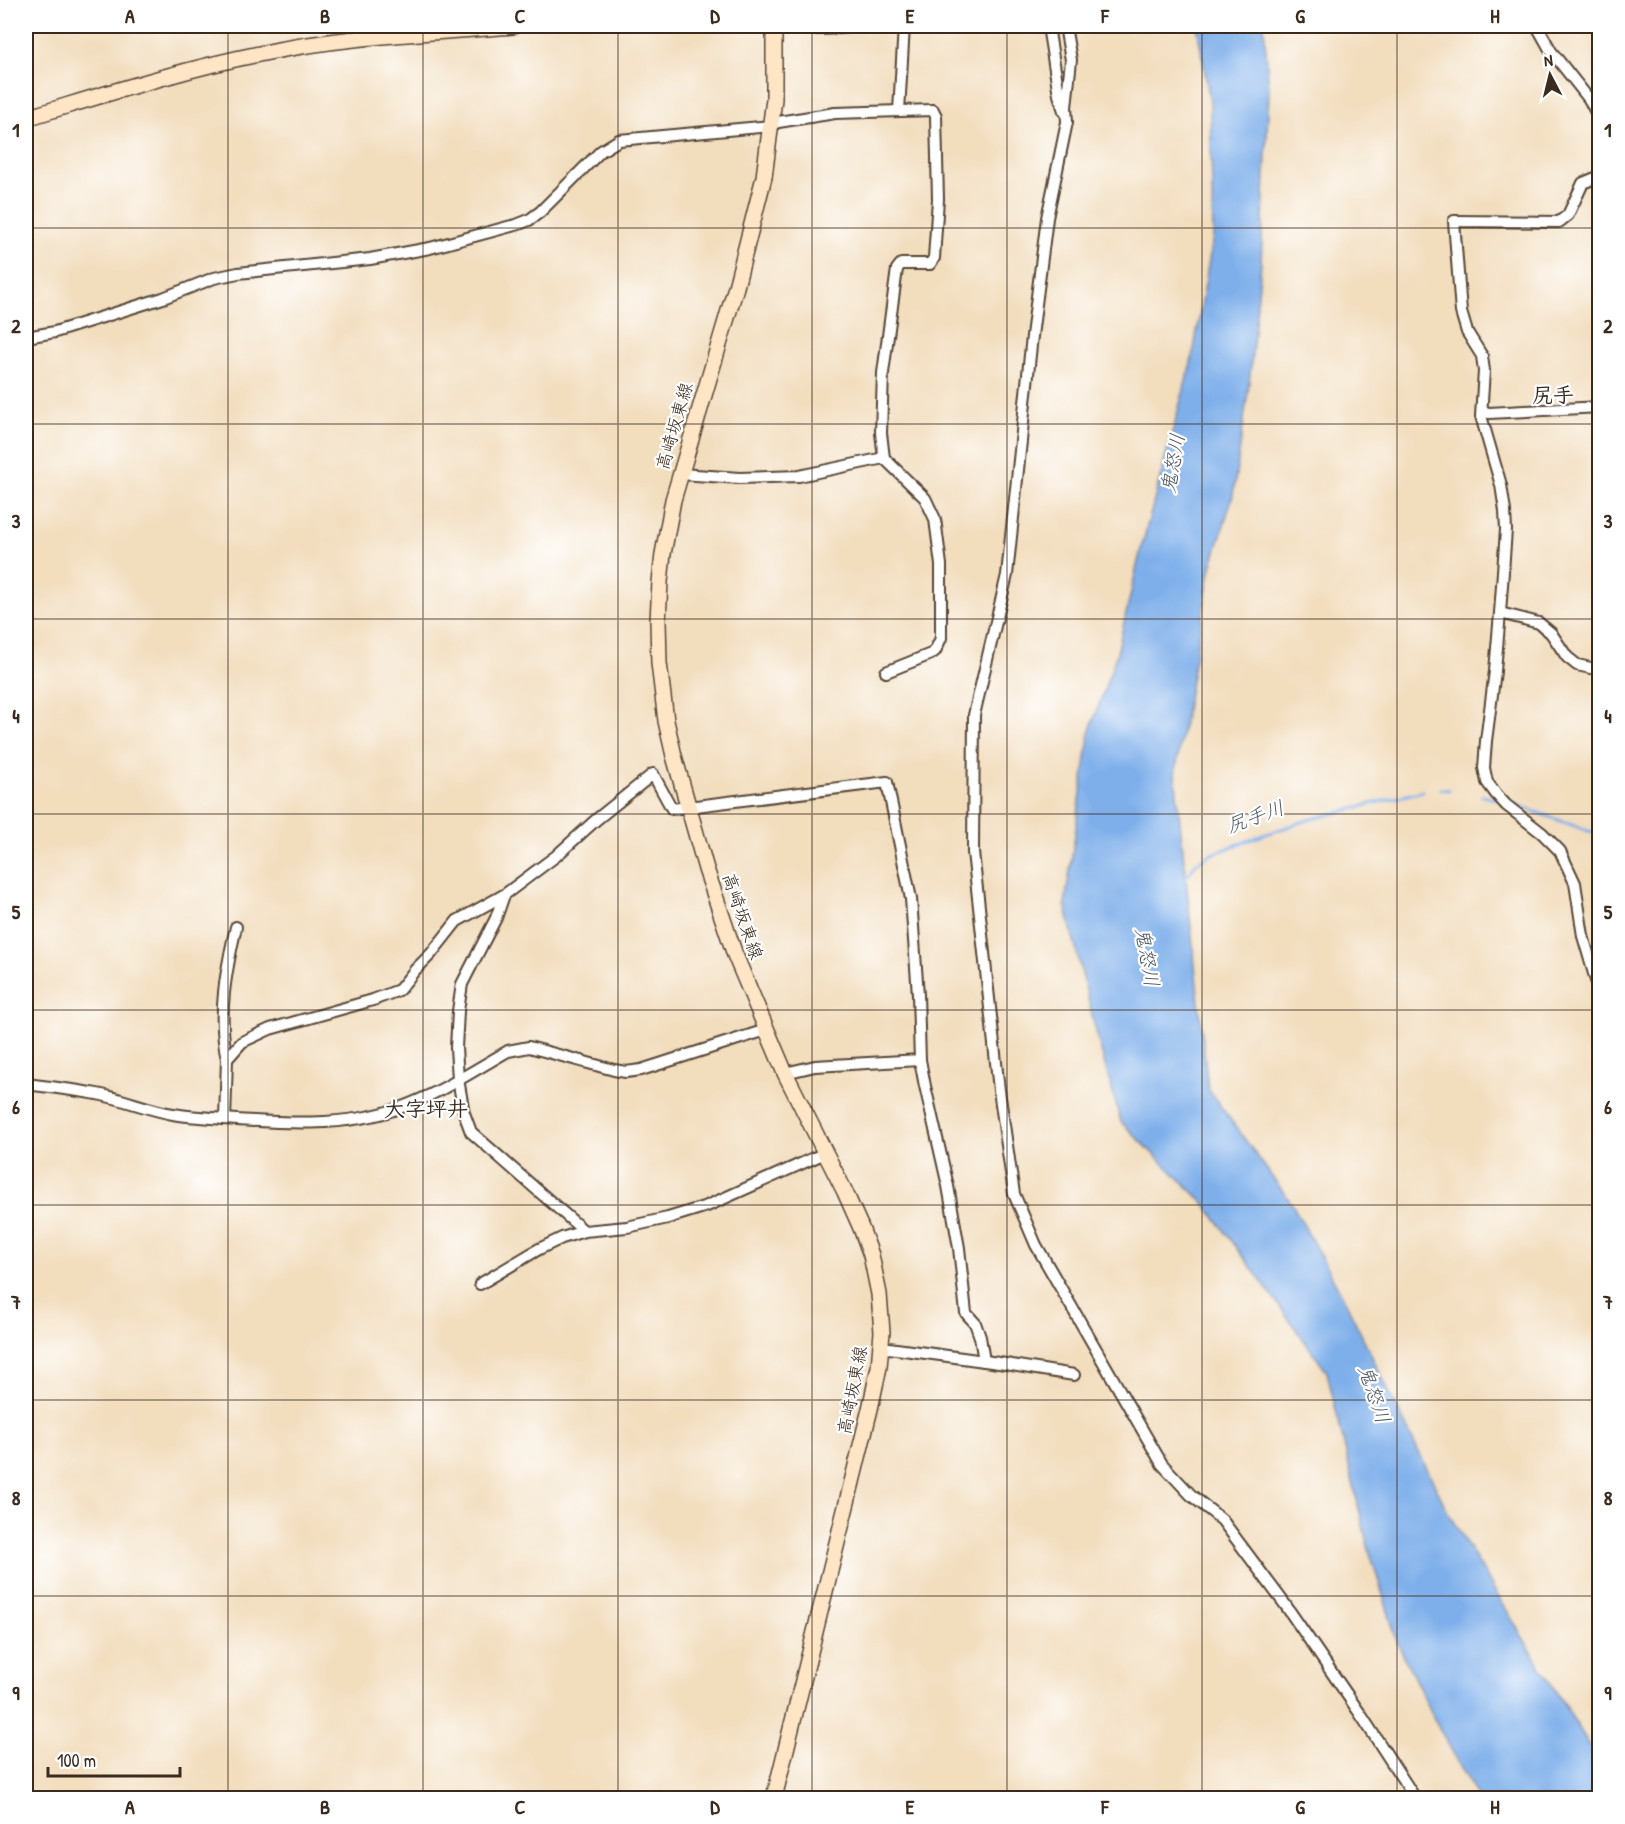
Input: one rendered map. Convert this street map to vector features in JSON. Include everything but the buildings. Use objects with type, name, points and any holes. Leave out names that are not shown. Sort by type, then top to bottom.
[{"type":"main road","points":[[26,118],[147,81],[258,54],[354,39],[513,26]]},
{"type":"main road","name":"高崎坂東線","points":[[774,26],[774,99],[764,177],[752,228],[673,500],[663,554],[658,621],[659,663],[666,721],[689,808],[722,916],[785,1073],[861,1228],[871,1255],[879,1294],[881,1349],[867,1420],[774,1798]]},
{"type":"main road","points":[[789,26],[842,26]]},
{"type":"street","points":[[899,111],[904,26]]},
{"type":"street","points":[[1048,26],[1059,95],[1067,122]]},
{"type":"street","points":[[1065,26],[1071,60],[1066,108],[1067,122],[1047,218],[1007,575],[974,715],[973,852],[999,1090],[1014,1194],[1036,1245],[1162,1464],[1191,1495],[1222,1520],[1284,1603],[1415,1798]]},
{"type":"street","points":[[1537,26],[1551,51],[1589,99],[1599,120]]},
{"type":"street","points":[[26,336],[55,332],[214,278],[238,273],[370,259],[430,248],[519,224],[540,212],[601,151],[619,140],[772,124],[835,113],[933,110],[936,116],[938,199],[934,258],[930,264],[901,264],[897,269],[883,373],[881,433],[884,458],[925,498],[935,519],[941,565],[941,638],[935,651],[931,654],[886,672]]},
{"type":"street","points":[[1599,176],[1583,183],[1568,215],[1559,222],[1454,221],[1461,312],[1467,332],[1479,348],[1484,362],[1482,411],[1484,427],[1501,485],[1505,511],[1506,530],[1500,613],[1485,755],[1487,782],[1506,805],[1542,833],[1560,851],[1575,884],[1583,936],[1599,994]]},
{"type":"street","points":[[1482,411],[1599,407]]},
{"type":"street","points":[[680,474],[740,478],[798,476],[884,458]]},
{"type":"street","points":[[1500,613],[1539,623],[1551,633],[1567,657],[1577,665],[1599,670]]},
{"type":"street","points":[[227,1059],[242,1042],[270,1029],[373,1000],[399,990],[457,921],[504,895],[653,774],[672,810],[887,782],[910,899],[918,995],[920,1060],[959,1248],[966,1313],[975,1323],[984,1361]]},
{"type":"street","points":[[504,895],[496,918],[462,984],[456,1048],[464,1113],[471,1132],[584,1231]]},
{"type":"street","points":[[225,1119],[227,1059],[223,1040],[222,1009],[229,957],[236,927]]},
{"type":"street","points":[[26,1084],[103,1095],[170,1113],[251,1122],[325,1121],[375,1115],[398,1109],[419,1100],[508,1051],[519,1048],[541,1049],[626,1072],[641,1070],[766,1030]]},
{"type":"street","points":[[785,1073],[815,1066],[920,1060]]},
{"type":"street","points":[[480,1284],[539,1249],[562,1239],[584,1231],[627,1227],[668,1218],[706,1206],[825,1153]]},
{"type":"street","points":[[881,1349],[889,1348],[1074,1375]]},
{"type":"water","name":"鬼怒川","points":[[1197,26],[1264,26],[1269,90],[1261,264],[1249,385],[1233,495],[1210,571],[1175,774],[1208,1089],[1292,1204],[1343,1297],[1450,1516],[1599,1760],[1599,1798],[1478,1798],[1434,1719],[1398,1644],[1367,1543],[1327,1372],[1205,1204],[1121,1122],[1099,1044],[1065,904],[1090,730],[1117,653],[1140,553],[1193,355],[1213,236],[1210,102]]},
{"type":"waterway","name":"尻手川","points":[[1441,789],[1449,790]]},
{"type":"waterway","name":"尻手川","points":[[1184,880],[1196,863],[1207,856],[1263,835],[1308,820],[1423,791]]},
{"type":"waterway","name":"尻手川","points":[[1482,796],[1496,799]]},
{"type":"waterway","name":"尻手川","points":[[1508,802],[1600,835]]},
{"type":"district","name":"尻手","points":[[1553,394]]},
{"type":"district","name":"大字坪井","points":[[426,1108]]}]
